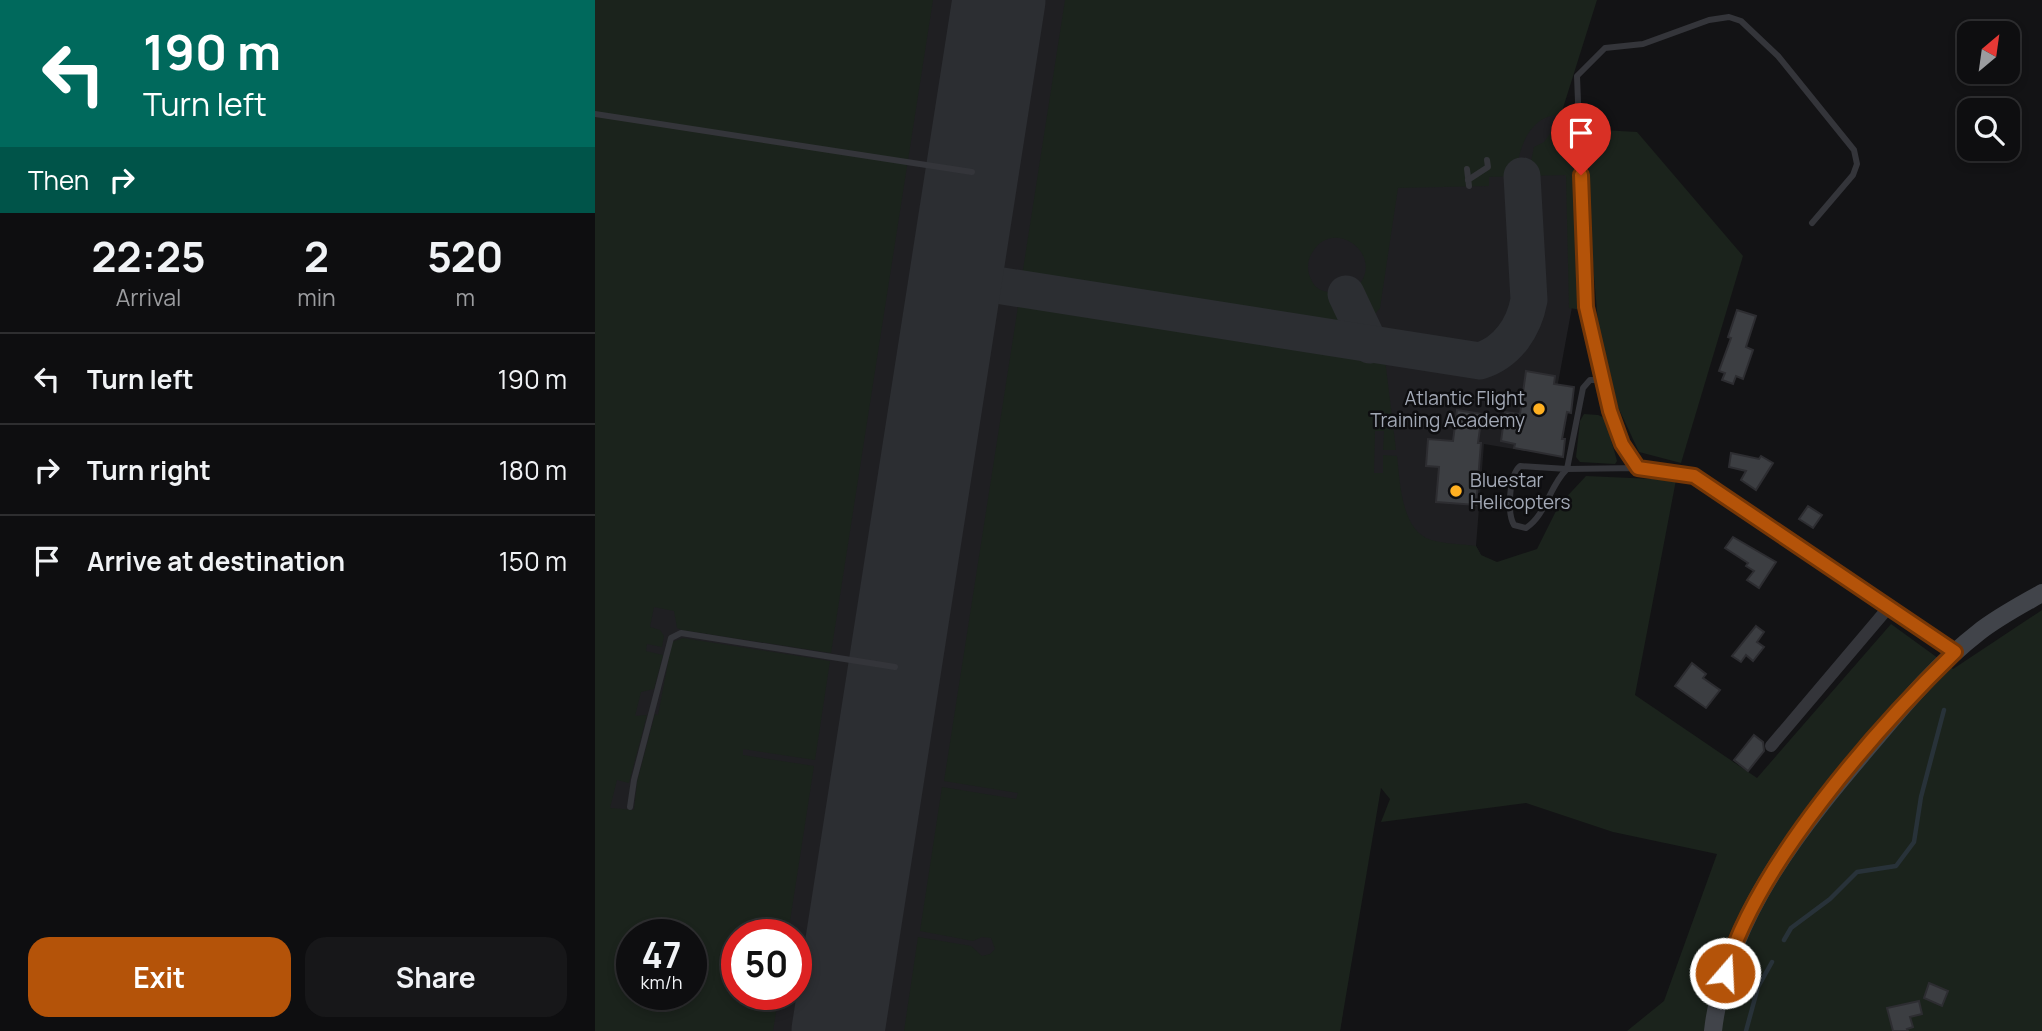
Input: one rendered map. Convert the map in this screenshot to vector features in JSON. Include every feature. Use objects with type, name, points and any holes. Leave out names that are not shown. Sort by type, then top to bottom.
[{"type":"main road","points":[[1713,1031],[1719,991],[1730,954],[1746,919],[1772,873],[1848,769],[1921,686],[1955,652],[1981,631],[2042,593]]},
{"type":"street","points":[[1694,476],[1955,652]]},
{"type":"street","points":[[1771,746],[1888,608]]},
{"type":"lane","points":[[1638,468],[1622,444],[1603,380],[1586,307],[1577,76],[1605,48],[1643,44],[1709,20],[1729,17],[1741,21],[1778,55],[1854,150],[1857,164],[1853,175],[1812,223]]},
{"type":"lane","points":[[595,114],[972,172]]},
{"type":"lane","points":[[1467,169],[1468,183],[1488,167],[1487,160]]},
{"type":"lane","points":[[1603,380],[1590,380],[1583,388],[1567,469],[1559,477],[1538,517],[1526,528],[1514,525],[1510,518],[1513,475],[1520,466],[1567,469],[1638,468],[1694,476]]},
{"type":"lane","points":[[630,807],[634,780],[671,638],[681,633],[895,667]]},
{"type":"shaded area","points":[[595,0],[1345,0],[1563,109],[1573,151],[1572,307],[1545,454],[1484,444],[1476,546],[1481,555],[1412,546],[1340,1031],[595,1031]]},
{"type":"shaded area","points":[[595,0],[933,0],[831,653],[682,630],[677,628],[674,611],[654,607],[650,627],[660,630],[664,636],[662,647],[647,644],[646,651],[663,655],[654,689],[641,692],[635,716],[647,715],[629,783],[617,780],[610,808],[634,810],[637,782],[655,714],[658,715],[672,642],[683,638],[830,661],[815,760],[743,749],[743,755],[814,766],[790,919],[721,919],[721,1010],[776,1010],[773,1031],[595,1031]]},
{"type":"shaded area","points":[[1065,0],[1597,0],[1563,108],[1565,115],[1553,115],[1535,125],[1523,143],[1517,176],[1489,177],[1489,186],[1398,188],[1380,308],[1367,323],[1353,291],[1363,279],[1366,266],[1363,255],[1355,245],[1345,239],[1333,238],[1322,242],[1312,253],[1308,266],[1312,282],[1320,290],[1338,295],[1344,301],[1356,328],[1347,330],[1022,276]]},
{"type":"shaded area","points":[[1568,125],[1576,163],[1582,310],[1569,308],[1566,175],[1528,176],[1534,147],[1544,142],[1552,131]]},
{"type":"shaded area","points":[[1603,130],[1637,132],[1743,256],[1681,463],[1639,452],[1618,407],[1598,323],[1588,157]]},
{"type":"shaded area","points":[[1019,300],[1385,359],[1396,450],[1383,450],[1384,431],[1375,431],[1374,473],[1383,473],[1383,455],[1397,456],[1401,491],[1413,527],[1431,540],[1476,546],[1481,555],[1497,562],[1537,549],[1559,505],[1586,476],[1676,480],[1635,695],[1757,778],[1891,624],[1953,669],[2042,610],[2042,1031],[1627,1031],[1664,1001],[1717,854],[1613,832],[1526,803],[1381,822],[1390,799],[1381,788],[1340,1031],[904,1031],[918,937],[971,946],[982,956],[995,949],[991,938],[982,937],[973,941],[920,931],[942,787],[1016,799],[1018,793],[944,781]]},
{"type":"shaded area","points":[[1584,414],[1605,418],[1617,461],[1615,464],[1580,462],[1576,457],[1580,421]]},
{"type":"building","points":[[1737,310],[1756,316],[1746,347],[1753,350],[1743,379],[1736,376],[1733,384],[1722,380],[1725,373],[1719,371],[1731,338],[1728,337]]},
{"type":"building","points":[[1526,371],[1555,376],[1554,384],[1574,387],[1571,413],[1567,412],[1562,439],[1565,439],[1563,457],[1514,448],[1515,444],[1501,441],[1505,412],[1520,414]]},
{"type":"building","points":[[1457,410],[1482,414],[1476,505],[1436,502],[1439,467],[1426,466],[1428,439],[1453,441]]},
{"type":"building","points":[[1731,453],[1759,459],[1761,456],[1773,463],[1756,490],[1741,480],[1746,471],[1729,467]]},
{"type":"building","points":[[1808,506],[1822,515],[1813,528],[1799,519]]},
{"type":"building","points":[[1733,537],[1776,562],[1759,588],[1747,580],[1754,571],[1746,566],[1748,563],[1725,548]]},
{"type":"building","points":[[1756,626],[1764,632],[1757,642],[1764,647],[1753,661],[1746,655],[1741,662],[1732,656]]},
{"type":"building","points":[[1692,663],[1706,674],[1703,678],[1720,690],[1706,708],[1675,686]]},
{"type":"building","points":[[1754,735],[1763,742],[1764,751],[1748,771],[1734,760]]},
{"type":"building","points":[[1929,983],[1948,991],[1942,1006],[1924,998]]},
{"type":"building","points":[[1919,1001],[1922,1014],[1910,1017],[1913,1027],[1907,1029],[1908,1031],[1893,1031],[1887,1008]]},
{"type":"waterway","points":[[1784,940],[1791,928],[1830,899],[1857,872],[1896,866],[1914,842],[1921,797],[1944,710]]},
{"type":"waterway","points":[[1746,1031],[1758,987],[1772,962]]},
{"type":"taxiway","points":[[950,313],[964,294],[990,284],[1480,361],[1506,345],[1519,329],[1527,310],[1529,300],[1522,176]]},
{"type":"taxiway","points":[[961,243],[976,273],[990,284]]},
{"type":"taxiway","points":[[1346,294],[1370,345]]},
{"type":"runway","points":[[838,1031],[999,0]]},
{"type":"place","name":"Atlantic Flight Training Academy","points":[[1539,409]]},
{"type":"place","name":"Bluestar Helicopters","points":[[1456,491]]},
{"type":"route","points":[[1581,175],[1586,307],[1610,411],[1622,444],[1638,468],[1694,476],[1955,652],[1896,713],[1848,769],[1795,840],[1772,873],[1746,919],[1730,954],[1725,973]]}]
